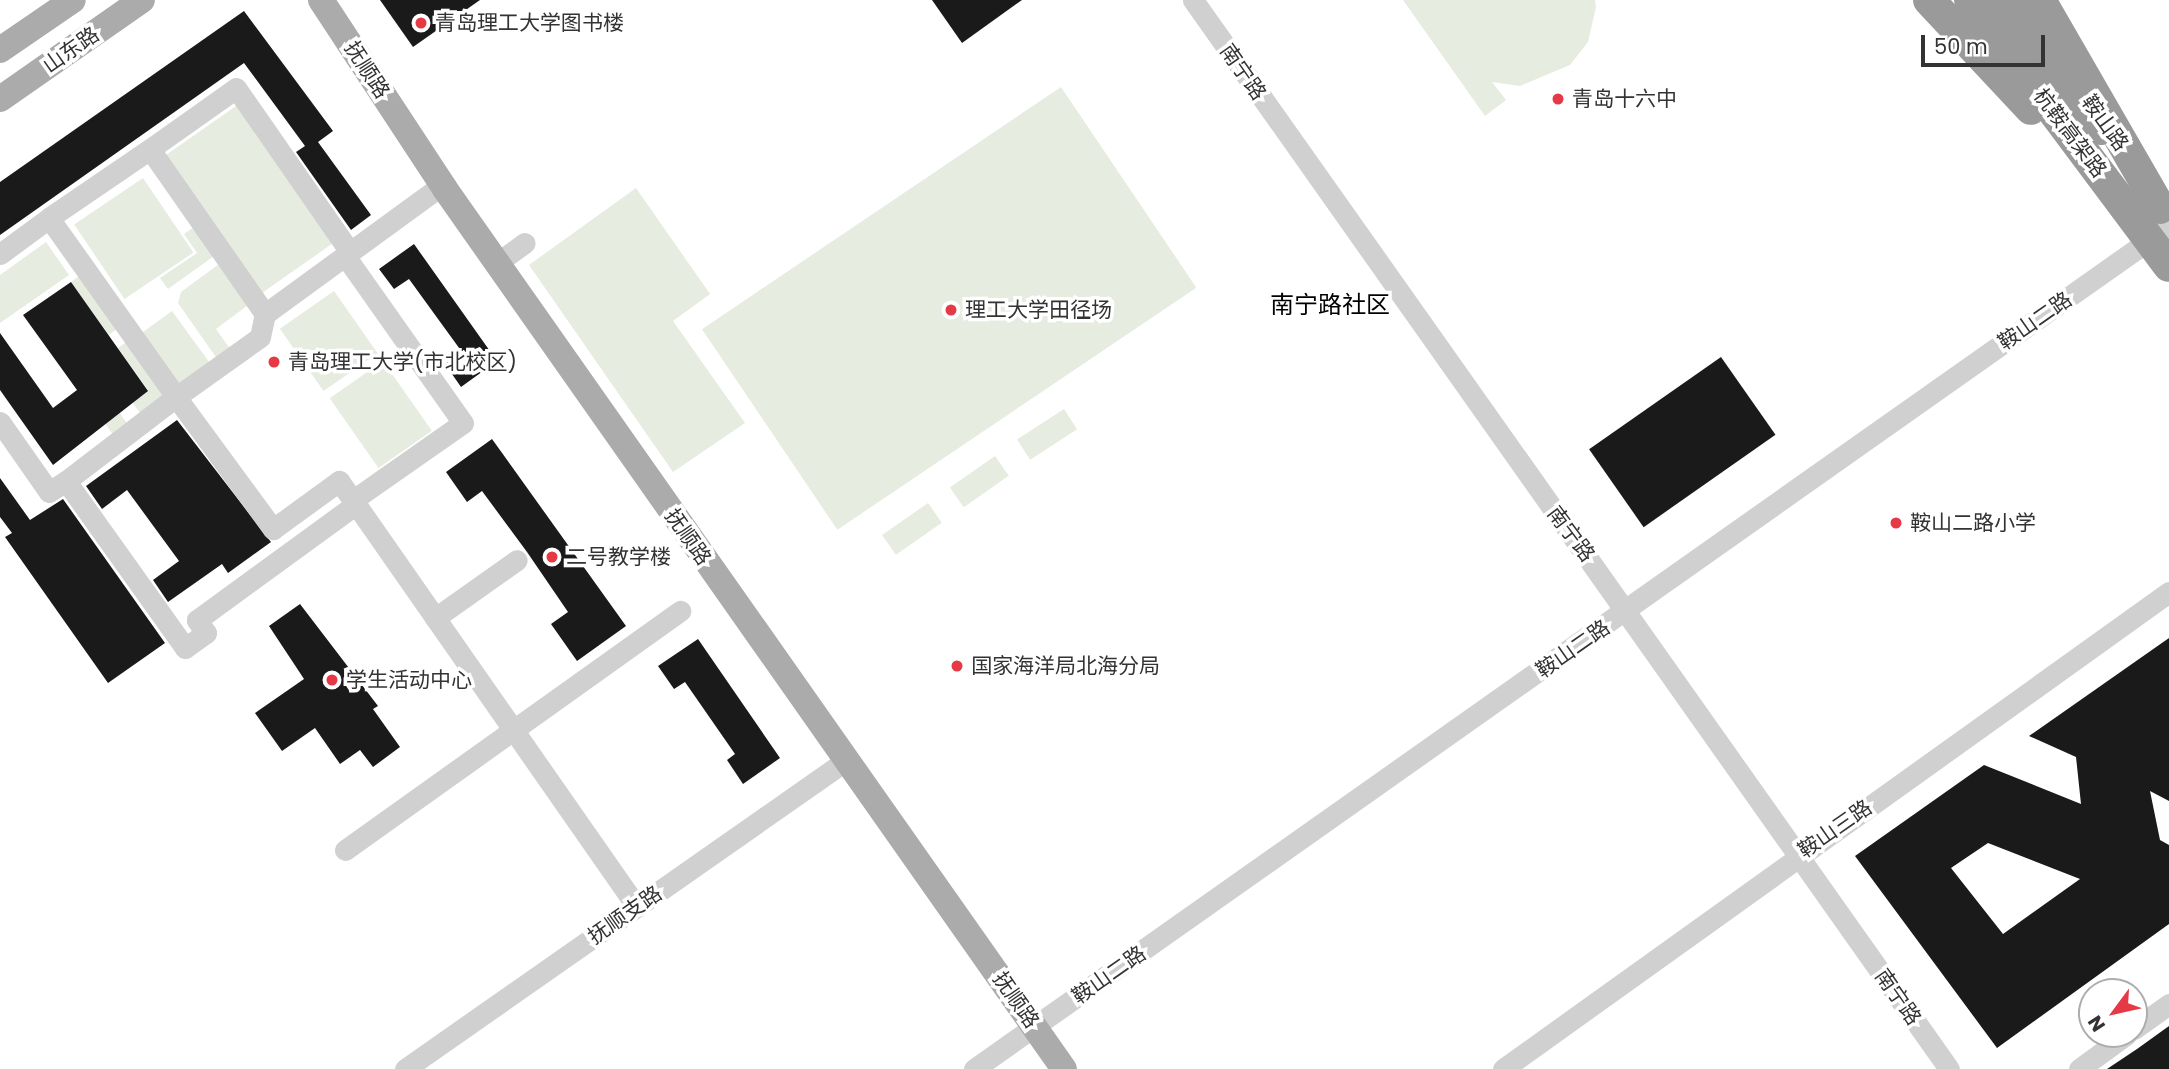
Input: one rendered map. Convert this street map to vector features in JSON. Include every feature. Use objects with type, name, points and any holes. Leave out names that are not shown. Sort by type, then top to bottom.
[{"type":"highway","points":[[1929,0],[2158,222]]},
{"type":"highway","name":"杭鞍高架路","points":[[1970,0],[2158,222]]},
{"type":"highway","name":"杭鞍高架路","points":[[2006,0],[2158,222],[2169,266]]},
{"type":"highway","points":[[2040,0],[2158,222]]},
{"type":"main road","name":"山东路","points":[[0,50],[73,0]]},
{"type":"main road","name":"山东路","points":[[0,99],[142,0]]},
{"type":"main road","name":"抚顺路","points":[[321,0],[437,189],[497,263],[1064,1069]]},
{"type":"main road","name":"鞍山路","points":[[1952,0],[2158,222]]},
{"type":"main road","name":"鞍山路","points":[[2016,0],[2158,222],[2169,273]]},
{"type":"street","name":"南宁路","points":[[1193,0],[1627,610],[1948,1069]]},
{"type":"street","points":[[0,254],[236,88],[463,423],[197,620],[206,633],[185,648],[66,481]]},
{"type":"street","points":[[150,149],[265,314]]},
{"type":"street","points":[[0,422],[49,492],[260,337],[265,314],[437,189]]},
{"type":"street","points":[[50,218],[273,529],[339,481],[637,907]]},
{"type":"street","name":"鞍山二路","points":[[974,1069],[1627,610],[2158,222]]},
{"type":"street","points":[[497,263],[525,243]]},
{"type":"street","points":[[435,618],[517,560]]},
{"type":"street","name":"鞍山三路","points":[[1503,1069],[1798,855],[2169,592]]},
{"type":"street","points":[[345,850],[512,728],[680,611]]},
{"type":"street","name":"抚顺支路","points":[[405,1069],[845,761]]},
{"type":"street","points":[[2148,1019],[2169,1004]]},
{"type":"street","points":[[2079,1069],[2108,1048]]},
{"type":"shaded area","points":[[1403,0],[1595,0],[1596,7],[1588,42],[1570,65],[1520,86],[1492,82],[1506,100],[1485,116]]},
{"type":"shaded area","name":"理工大学田径场","points":[[1061,87],[1196,288],[837,530],[702,329]]},
{"type":"shaded area","points":[[236,106],[332,244],[259,295],[163,157]]},
{"type":"shaded area","points":[[143,178],[193,253],[125,299],[74,224]]},
{"type":"shaded area","points":[[636,188],[710,294],[673,321],[745,423],[673,472],[529,265]]},
{"type":"shaded area","points":[[194,227],[214,256],[168,289],[160,278],[197,253],[184,234]]},
{"type":"shaded area","points":[[46,242],[69,275],[0,323],[0,275]]},
{"type":"shaded area","points":[[219,264],[248,305],[216,329],[233,353],[220,363],[178,303],[181,292]]},
{"type":"shaded area","points":[[82,274],[120,327],[109,335],[71,282]]},
{"type":"shaded area","points":[[334,291],[378,353],[324,391],[280,329]]},
{"type":"shaded area","points":[[172,311],[213,367],[179,391],[139,335]]},
{"type":"shaded area","points":[[129,340],[168,394],[141,414],[132,402],[148,390],[118,348]]},
{"type":"shaded area","points":[[383,361],[432,431],[379,468],[330,398]]},
{"type":"shaded area","points":[[1064,409],[1077,429],[1030,460],[1017,439]]},
{"type":"shaded area","points":[[119,412],[128,425],[113,435],[104,422]]},
{"type":"shaded area","points":[[995,456],[1009,476],[964,507],[950,488]]},
{"type":"shaded area","points":[[928,503],[942,523],[896,555],[882,535]]},
{"type":"building","name":"青岛理工大学图书楼","points":[[380,0],[480,0],[413,47]]},
{"type":"building","points":[[932,0],[1022,0],[962,43]]},
{"type":"building","points":[[244,11],[333,131],[318,142],[371,215],[351,230],[296,152],[305,146],[244,63],[0,235],[0,182]]},
{"type":"building","points":[[414,244],[497,361],[461,387],[445,364],[462,352],[409,279],[394,289],[379,269]]},
{"type":"building","points":[[71,282],[148,391],[53,465],[0,390],[0,333],[53,408],[77,390],[23,315]]},
{"type":"building","points":[[1721,357],[1775,435],[1644,527],[1589,449]]},
{"type":"building","points":[[177,420],[271,542],[228,573],[222,564],[168,602],[153,580],[179,561],[127,490],[102,509],[86,486]]},
{"type":"building","name":"二号教学楼","points":[[492,439],[626,626],[577,661],[551,624],[568,612],[527,552],[482,491],[467,502],[446,472]]},
{"type":"building","points":[[0,478],[30,520],[63,499],[165,643],[108,683],[5,537],[12,533],[0,517]]},
{"type":"building","name":"学生活动中心","points":[[300,604],[378,706],[373,709],[400,747],[373,767],[360,750],[340,764],[315,728],[282,751],[255,713],[304,679],[269,626]]},
{"type":"building","points":[[2169,638],[2169,801],[2150,791],[2160,840],[2169,845],[2169,924],[2094,978],[2078,978],[2078,990],[1997,1048],[1855,856],[1984,765],[2081,804],[2076,757],[2029,736]],"holes":[[[1988,843],[2080,879],[2003,934],[1951,868]]]},
{"type":"building","points":[[698,639],[780,758],[743,784],[727,760],[735,754],[685,682],[674,689],[658,666]]},
{"type":"building","points":[[2169,1026],[2169,1069],[2107,1069],[2138,1048],[2148,1048],[2148,1041]]},
{"type":"place","name":"青岛理工大学图书楼","points":[[421,23]]},
{"type":"place","name":"青岛十六中","points":[[1558,99]]},
{"type":"place","name":"理工大学田径场","points":[[951,310]]},
{"type":"place","name":"青岛理工大学(市北校区)","points":[[274,362]]},
{"type":"place","name":"鞍山二路小学","points":[[1896,523]]},
{"type":"place","name":"二号教学楼","points":[[552,557]]},
{"type":"place","name":"国家海洋局北海分局","points":[[957,666]]},
{"type":"place","name":"学生活动中心","points":[[332,680]]},
{"type":"district","name":"南宁路社区","points":[[1330,305]]}]
